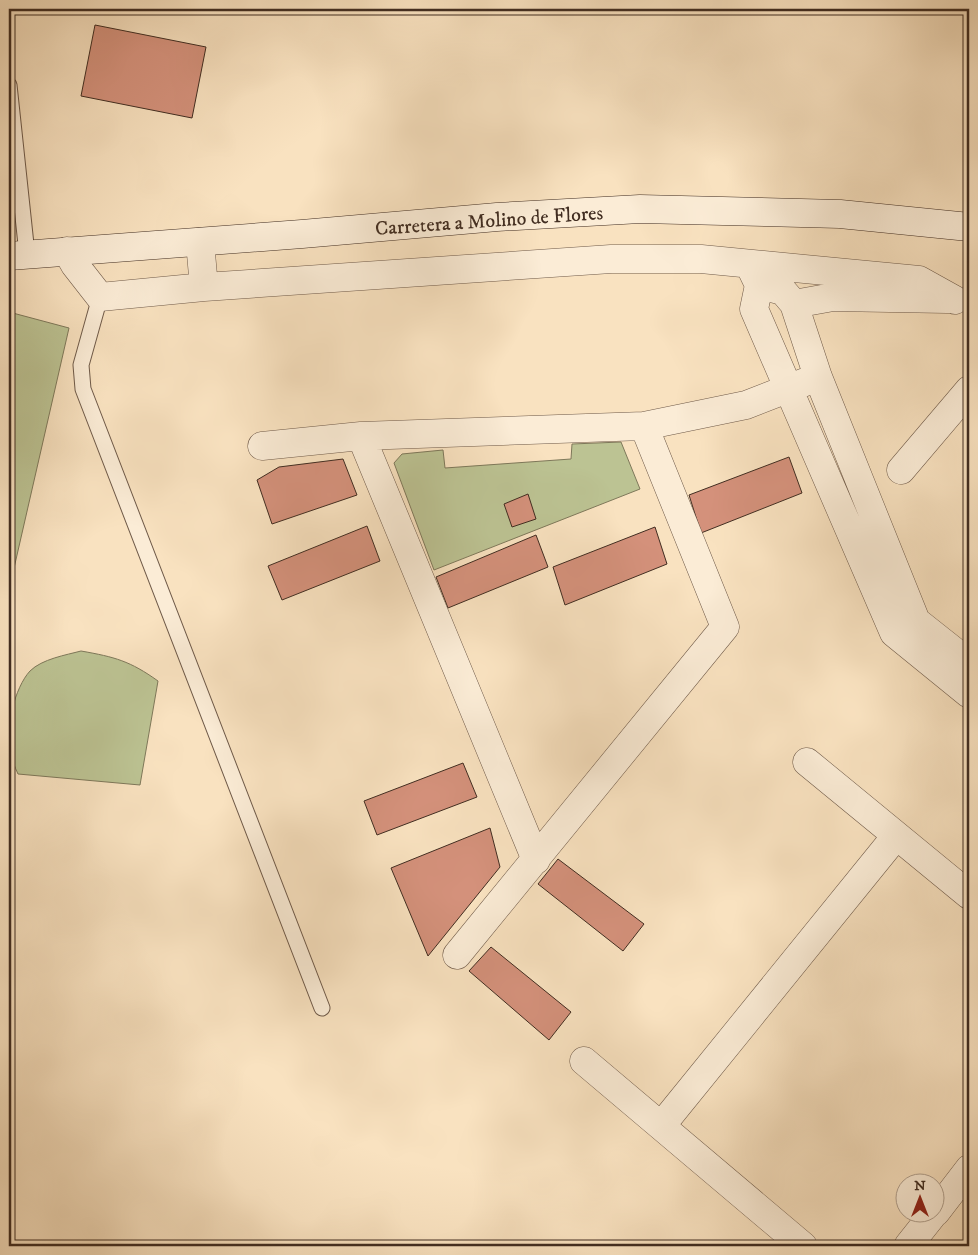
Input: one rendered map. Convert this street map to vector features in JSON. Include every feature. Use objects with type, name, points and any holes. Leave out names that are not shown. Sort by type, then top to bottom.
[{"type":"street","name":"Carretera a Molino de Flores","points":[[18,255],[497,217],[640,209],[840,214],[969,227]]},
{"type":"street","points":[[200,242],[204,287]]},
{"type":"street","points":[[68,251],[75,265],[100,297],[204,287],[611,259],[700,259],[754,274],[919,280],[962,300]]},
{"type":"street","points":[[754,274],[783,292],[794,304],[818,376],[916,621],[969,663]]},
{"type":"street","points":[[754,274],[754,309],[894,633],[969,694]]},
{"type":"street","points":[[794,304],[833,297],[962,300]]},
{"type":"street","points":[[262,446],[361,436],[644,426],[746,405],[818,376]]},
{"type":"street","points":[[901,470],[969,390]]},
{"type":"street","points":[[457,955],[725,626],[644,426]]},
{"type":"street","points":[[361,436],[536,860]]},
{"type":"street","points":[[807,762],[969,895]]},
{"type":"street","points":[[661,1126],[896,836]]},
{"type":"street","points":[[584,1061],[803,1246]]},
{"type":"street","points":[[946,1198],[969,1169]]},
{"type":"street","points":[[908,1246],[927,1222]]},
{"type":"lane","points":[[9,85],[22,214],[18,255]]},
{"type":"lane","points":[[100,297],[81,365],[84,389],[322,1008]]},
{"type":"green space","points":[[9,312],[69,328],[9,590]]},
{"type":"green space","points":[[621,442],[640,489],[434,570],[394,463],[402,454],[443,450],[445,468],[571,459],[572,444]]},
{"type":"green space","points":[[81,651],[122,661],[158,681],[140,785],[18,774],[13,763],[8,732],[15,698],[25,678],[30,671],[41,663]]},
{"type":"building","points":[[95,25],[206,47],[192,118],[81,96]]},
{"type":"building","points":[[789,457],[802,493],[701,533],[689,495]]},
{"type":"building","points":[[343,459],[357,495],[272,524],[257,480],[279,467]]},
{"type":"building","points":[[528,494],[536,519],[512,527],[504,504]]},
{"type":"building","points":[[367,526],[380,561],[282,600],[268,566]]},
{"type":"building","points":[[655,527],[667,564],[565,605],[553,567]]},
{"type":"building","points":[[536,535],[548,567],[448,608],[436,577]]},
{"type":"building","points":[[463,763],[477,797],[377,835],[364,801]]},
{"type":"building","points":[[490,828],[500,867],[428,956],[391,868]]},
{"type":"building","points":[[558,859],[644,924],[623,951],[538,884]]},
{"type":"building","points":[[491,947],[571,1012],[549,1040],[469,971]]}]
